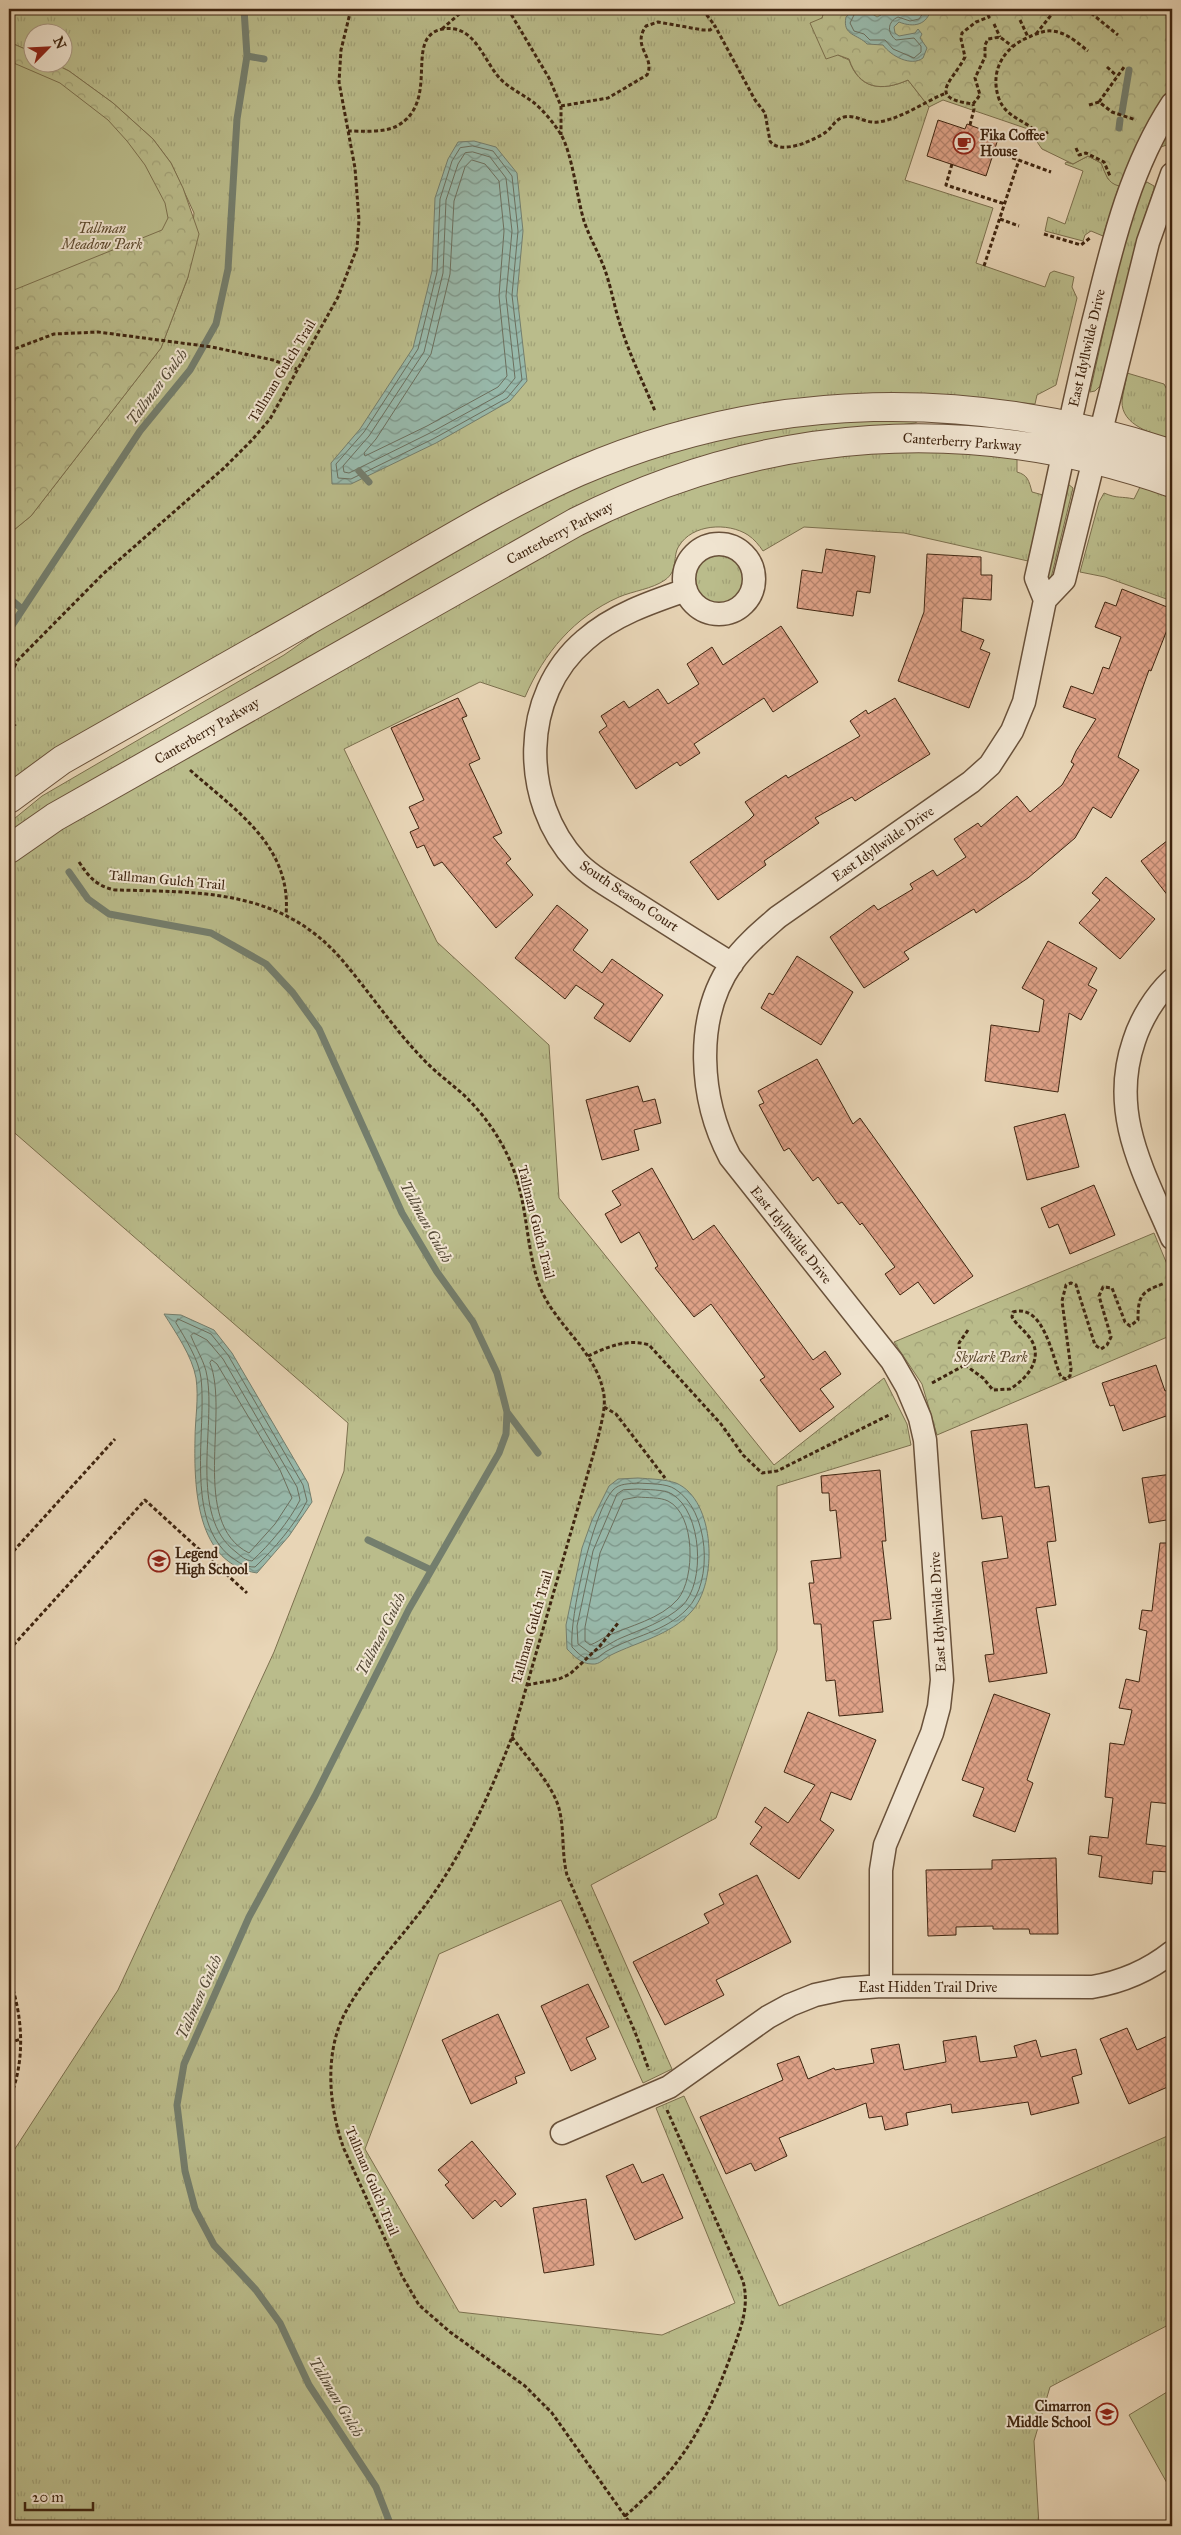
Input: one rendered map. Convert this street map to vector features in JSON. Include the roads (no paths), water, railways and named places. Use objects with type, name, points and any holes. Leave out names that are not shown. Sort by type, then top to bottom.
[{"type":"street","name":"East Idyllwilde Drive","points":[[881,1986],[881,1870],[885,1845],[932,1733],[940,1694],[941,1656],[925,1440],[920,1418],[907,1387],[892,1361],[737,1167],[716,1126],[707,1094],[706,1040],[713,1007],[732,964],[752,940],[778,917],[971,782],[990,764],[1005,744],[1018,718],[1045,600],[1036,578],[1103,281],[1125,204],[1154,135],[1172,104]]},
{"type":"street","points":[[1045,600],[1064,580],[1148,242],[1172,174]]},
{"type":"street","points":[[9,799],[62,760],[502,510],[557,482],[620,456],[717,428],[785,415],[894,406],[960,408],[1022,416],[1070,425],[1172,454]]},
{"type":"street","name":"Canterberry Parkway","points":[[9,849],[55,817],[576,522],[617,502],[669,481],[727,463],[782,450],[887,438],[986,441],[1064,452],[1172,484]]},
{"type":"street","name":"South Season Court","points":[[686,590],[603,625],[583,641],[563,663],[547,692],[542,706],[536,737],[536,774],[548,820],[563,845],[578,864],[599,880],[732,964]]},
{"type":"street","points":[[1172,980],[1140,1025],[1129,1057],[1124,1091],[1132,1140],[1172,1238]]},
{"type":"street","name":"East Hidden Trail Drive","points":[[562,2133],[669,2087],[759,2023],[790,2005],[815,1995],[843,1989],[881,1986],[1092,1987],[1131,1977],[1155,1965],[1172,1952]]},
{"type":"water","points":[[865,9],[877,17],[881,15],[883,9],[931,9],[926,19],[919,24],[910,25],[899,22],[894,27],[895,33],[899,36],[915,33],[918,29],[922,34],[920,38],[927,48],[923,58],[913,61],[901,59],[883,45],[867,44],[852,34],[846,28],[846,17],[853,10]]},
{"type":"water","points":[[474,141],[496,147],[517,173],[523,231],[517,295],[527,381],[510,401],[436,443],[351,484],[332,484],[331,463],[360,429],[413,348],[432,271],[435,198],[448,159],[458,142]]},
{"type":"water","points":[[164,1314],[181,1315],[214,1330],[232,1353],[308,1483],[312,1502],[289,1536],[257,1573],[237,1567],[221,1555],[210,1540],[203,1521],[198,1501],[196,1479],[196,1378],[187,1353]]},
{"type":"water","points":[[638,1478],[676,1483],[689,1492],[699,1506],[709,1543],[709,1563],[706,1582],[700,1599],[691,1612],[674,1627],[597,1663],[584,1663],[567,1649],[566,1625],[582,1548],[592,1520],[609,1486],[618,1479]]},
{"type":"waterway","name":"Tallman Gulch","points":[[9,630],[140,431],[190,370],[216,324],[228,269],[237,119],[247,56],[244,9]]},
{"type":"waterway","points":[[247,56],[264,59]]},
{"type":"waterway","points":[[1122,112],[1129,70]]},
{"type":"waterway","points":[[1119,128],[1120,120]]},
{"type":"waterway","points":[[359,471],[369,482]]},
{"type":"waterway","points":[[9,598],[22,609]]},
{"type":"waterway","name":"Tallman Gulch","points":[[69,872],[88,899],[109,914],[211,933],[266,964],[293,993],[319,1029],[402,1213],[437,1272],[473,1322],[497,1373],[507,1412],[506,1434],[499,1453],[409,1609],[315,1796],[249,1917],[184,2064],[177,2105],[185,2171],[195,2209],[214,2245],[256,2290],[280,2323],[309,2385],[376,2487],[391,2526]]},
{"type":"waterway","points":[[507,1412],[538,1453]]},
{"type":"waterway","points":[[368,1540],[431,1570]]},
{"type":"place","name":"Fika Coffee House","points":[[964,143]]},
{"type":"place","name":"Legend High School","points":[[159,1561]]},
{"type":"place","name":"Cimarron Middle School","points":[[1107,2414]]},
{"type":"park label","name":"Tallman Meadow Park","points":[[102,236]]},
{"type":"park label","name":"Skylark Park","points":[[991,1357]]}]
